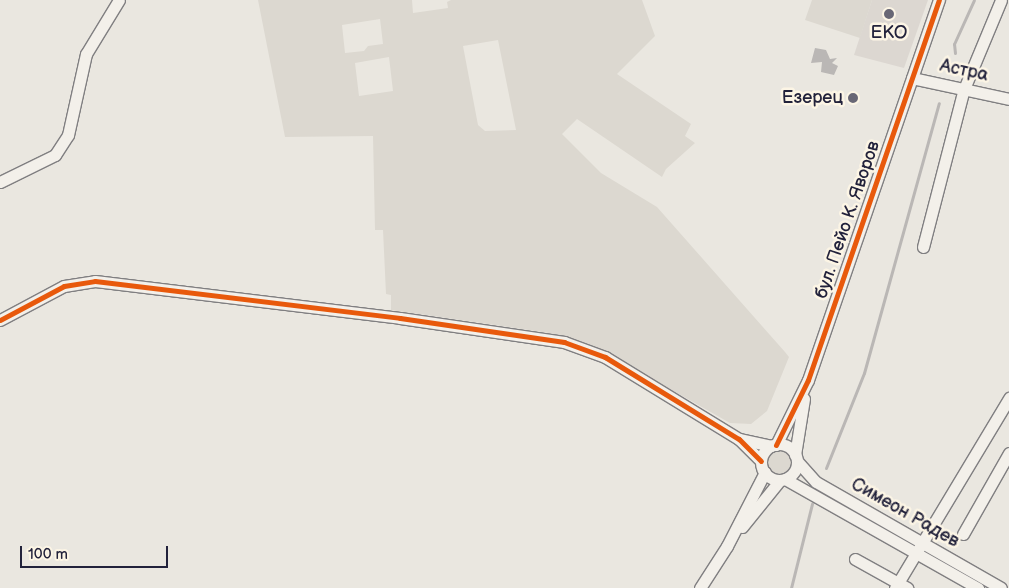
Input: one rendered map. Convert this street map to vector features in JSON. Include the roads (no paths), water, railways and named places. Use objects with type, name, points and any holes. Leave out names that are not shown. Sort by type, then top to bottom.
[{"type":"street","points":[[0,182],[55,155],[68,135],[86,54],[119,0]]},
{"type":"street","name":"бул. Пейо К. Яворов","points":[[796,458],[796,436],[808,380],[939,0]]},
{"type":"street","points":[[923,247],[964,89],[1001,0]]},
{"type":"street","name":"Астра","points":[[912,78],[1009,99]]},
{"type":"street","points":[[0,320],[64,286],[95,281],[400,318],[564,342],[605,357],[739,439],[763,467],[783,479]]},
{"type":"street","name":"бул. Пейо К. Яворов","points":[[774,446],[808,380]]},
{"type":"street","points":[[855,559],[900,586],[918,547],[1009,398]]},
{"type":"street","points":[[700,588],[727,546],[783,479],[794,472],[796,458],[789,448],[739,439]]},
{"type":"street","points":[[727,546],[774,446]]},
{"type":"street","points":[[963,534],[1009,452]]},
{"type":"street","name":"Симеон Радев","points":[[796,458],[816,482],[978,588]]},
{"type":"street","name":"Симеон Радев","points":[[783,479],[1001,588]]},
{"type":"waterway","points":[[955,53],[954,44],[974,0]]},
{"type":"waterway","points":[[826,468],[864,373],[939,103]]},
{"type":"waterway","points":[[791,588],[812,504]]},
{"type":"place","name":"EKO","points":[[889,14]]},
{"type":"place","name":"Езерец","points":[[853,98]]}]
